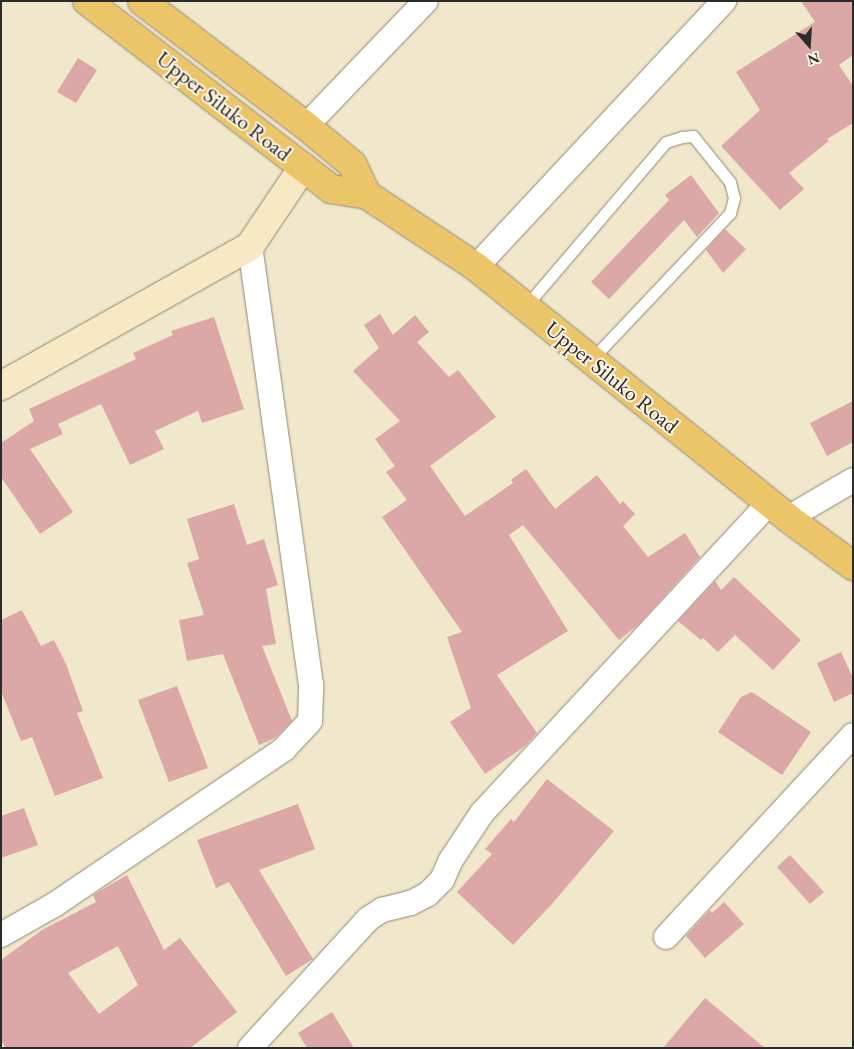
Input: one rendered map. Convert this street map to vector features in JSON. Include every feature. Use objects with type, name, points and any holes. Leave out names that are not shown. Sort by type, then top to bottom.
[{"type":"main road","name":"Upper Siluko Road","points":[[87,1],[331,189],[367,195],[476,267],[778,510],[853,566]]},
{"type":"main road","name":"Upper Siluko Road","points":[[142,1],[306,126],[352,164],[367,195]]},
{"type":"street","points":[[306,126],[426,1]]},
{"type":"street","points":[[476,267],[724,1]]},
{"type":"street","points":[[1,386],[250,246],[303,167]]},
{"type":"street","points":[[1,935],[54,905],[284,749],[310,720],[311,685],[250,246]]},
{"type":"street","points":[[250,1048],[368,919],[382,910],[411,903],[428,894],[442,880],[451,860],[482,813],[778,510],[853,480]]},
{"type":"street","points":[[666,937],[853,735]]},
{"type":"lane","points":[[525,307],[666,142],[693,136],[730,182],[734,198],[730,213],[592,360]]},
{"type":"building","points":[[801,1],[853,1],[853,55],[839,65],[853,86],[853,123],[827,139],[829,141],[789,173],[804,189],[780,210],[721,146],[760,110],[736,72],[815,22]]},
{"type":"building","points":[[78,58],[97,70],[76,103],[57,92]]},
{"type":"building","points":[[691,175],[719,213],[697,237],[684,220],[609,299],[591,282],[669,200],[665,195]]},
{"type":"building","points":[[725,229],[746,249],[723,273],[706,250]]},
{"type":"building","points":[[380,314],[393,335],[415,315],[429,332],[417,342],[449,377],[458,370],[496,417],[430,466],[465,516],[513,483],[511,480],[526,469],[555,509],[597,475],[620,504],[623,501],[635,514],[623,526],[648,557],[685,533],[700,557],[639,624],[619,640],[523,525],[509,535],[568,631],[497,675],[537,733],[525,746],[485,774],[450,722],[471,708],[447,637],[462,632],[382,517],[407,500],[386,472],[395,466],[375,439],[400,421],[353,371],[379,348],[364,325]]},
{"type":"building","points":[[214,317],[244,409],[202,423],[198,411],[155,431],[164,449],[130,465],[101,404],[58,424],[63,434],[30,449],[73,512],[40,534],[1,477],[1,443],[34,421],[29,409],[136,359],[133,353],[173,335],[171,331]]},
{"type":"building","points":[[853,401],[853,442],[827,456],[810,423]]},
{"type":"building","points":[[234,504],[247,545],[264,539],[278,585],[266,589],[276,644],[262,646],[292,721],[275,738],[259,745],[223,654],[187,661],[179,620],[204,615],[187,563],[199,559],[187,519]]},
{"type":"building","points":[[734,577],[801,640],[773,670],[735,635],[718,652],[703,638],[701,640],[678,621],[715,581],[721,590]]},
{"type":"building","points":[[22,610],[41,646],[54,640],[66,664],[83,711],[77,713],[103,778],[55,796],[32,737],[21,741],[1,691],[1,620]]},
{"type":"building","points":[[841,652],[853,678],[853,693],[834,702],[817,663]]},
{"type":"building","points":[[177,686],[208,768],[169,782],[138,700]]},
{"type":"building","points":[[752,692],[811,732],[782,775],[718,732],[741,697]]},
{"type":"building","points":[[547,779],[614,831],[552,904],[513,945],[457,892],[492,854],[485,849],[511,819],[514,822]]},
{"type":"building","points":[[298,804],[315,849],[259,870],[313,959],[286,976],[229,882],[216,888],[197,840]]},
{"type":"building","points":[[24,808],[38,845],[1,858],[1,816]]},
{"type":"building","points":[[790,855],[824,892],[810,904],[777,867]]},
{"type":"building","points":[[127,875],[164,950],[180,938],[237,1012],[190,1048],[6,1048],[1,1041],[1,960],[42,930],[96,902],[93,895]],"holes":[[[118,946],[138,985],[99,1014],[68,973]]]},
{"type":"building","points":[[724,902],[744,924],[705,958],[686,936],[710,910],[712,913]]},
{"type":"building","points":[[705,998],[765,1048],[663,1048]]},
{"type":"building","points":[[332,1012],[354,1048],[307,1048],[298,1033]]}]
